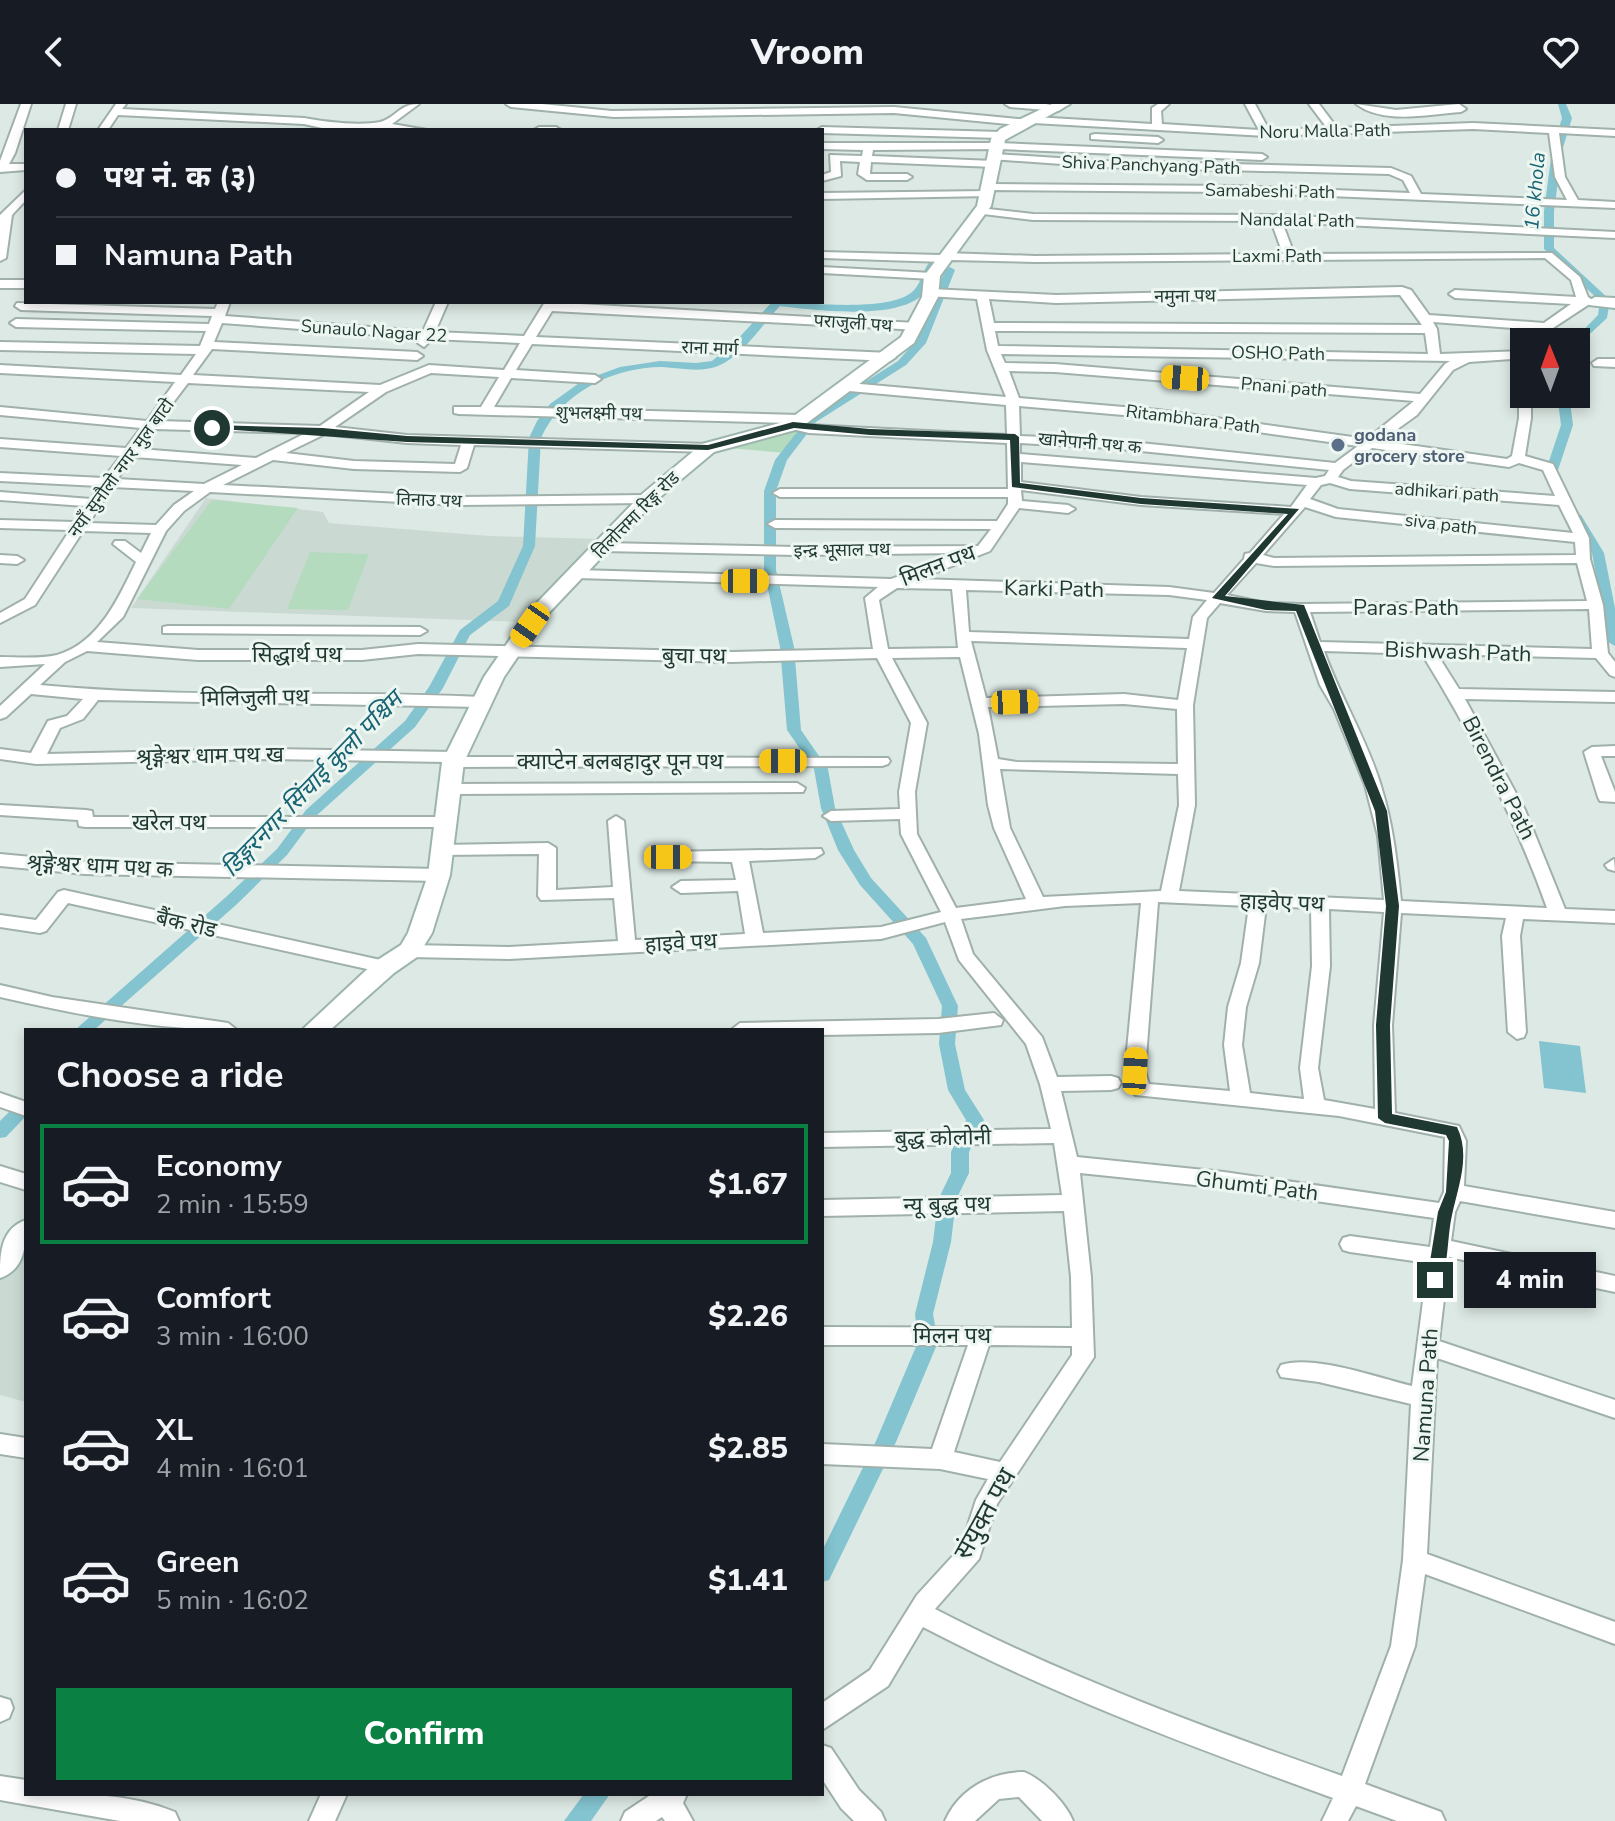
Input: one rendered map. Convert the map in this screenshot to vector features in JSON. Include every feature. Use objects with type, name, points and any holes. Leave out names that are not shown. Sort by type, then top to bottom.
[{"type":"street","points":[[24,167],[1,167],[26,104]]},
{"type":"street","points":[[64,128],[71,104]]},
{"type":"street","points":[[104,128],[118,108],[380,127],[414,104]]},
{"type":"street","name":"Noru Malla Path","points":[[511,104],[615,110],[786,107],[903,111],[1032,126],[1108,119],[1260,136],[1473,126],[1615,133]]},
{"type":"street","points":[[1010,104],[1060,106]]},
{"type":"street","points":[[1157,124],[1156,110],[1164,104]]},
{"type":"street","points":[[1250,104],[1264,162]]},
{"type":"street","points":[[1314,104],[1335,132]]},
{"type":"street","points":[[1366,107],[1461,109],[1452,104]]},
{"type":"street","points":[[828,157],[866,160],[998,147],[1060,106]]},
{"type":"street","points":[[824,130],[998,147]]},
{"type":"street","points":[[1554,131],[1560,177],[1575,204]]},
{"type":"street","points":[[1079,136],[1260,136]]},
{"type":"street","points":[[824,146],[998,147]]},
{"type":"street","points":[[869,147],[863,174],[867,177],[907,177]]},
{"type":"street","name":"Shiva Panchyang Path","points":[[998,147],[1264,162],[1307,169],[1403,174],[1417,196]]},
{"type":"street","name":"तिलोत्तमा रिङ्ग रोड","points":[[409,951],[420,933],[439,875],[454,760],[481,702],[537,614],[647,499],[708,448],[801,424],[890,357],[916,327],[945,258],[985,200],[998,147]]},
{"type":"street","points":[[824,177],[837,174],[828,157]]},
{"type":"street","name":"Samabeshi Path","points":[[985,200],[1233,189],[1615,205]]},
{"type":"street","points":[[0,258],[2,217],[24,195]]},
{"type":"street","points":[[824,196],[985,200]]},
{"type":"street","points":[[824,207],[985,200]]},
{"type":"street","name":"Nandalal Path","points":[[985,200],[1033,217],[1275,218],[1615,235]]},
{"type":"street","points":[[1544,204],[1534,230],[1548,255],[1576,279],[1589,302]]},
{"type":"street","points":[[1275,218],[1289,255]]},
{"type":"street","name":"Laxmi Path","points":[[824,255],[1035,259],[1548,255]]},
{"type":"street","name":"नमुना पथ","points":[[824,270],[902,274],[964,294],[1056,299],[1402,291],[1407,293],[1428,324]]},
{"type":"street","points":[[0,284],[24,286]]},
{"type":"street","points":[[0,362],[24,294]]},
{"type":"street","points":[[1455,294],[1615,303]]},
{"type":"street","points":[[982,295],[993,350],[1008,378],[1012,399],[1015,494]]},
{"type":"street","points":[[988,327],[1428,324],[1547,327],[1589,302]]},
{"type":"street","points":[[412,376],[417,356],[429,335],[431,321],[441,304]]},
{"type":"street","points":[[485,411],[550,304]]},
{"type":"street","name":"पराजुली पथ","points":[[550,304],[916,327]]},
{"type":"street","points":[[21,306],[219,315]]},
{"type":"street","points":[[16,323],[219,315]]},
{"type":"street","name":"Sunaulo Nagar 22","points":[[219,315],[429,335],[530,339]]},
{"type":"street","name":"नयाँ सुनौलो नगर मुल बाटो","points":[[0,619],[30,602],[107,484],[186,380],[207,347],[219,315]]},
{"type":"street","points":[[1428,324],[1434,355]]},
{"type":"street","name":"राना मार्ग","points":[[530,339],[890,357]]},
{"type":"street","points":[[4,345],[207,347],[417,356]]},
{"type":"street","name":"OSHO Path","points":[[993,350],[1434,355],[1467,358],[1510,356]]},
{"type":"street","points":[[1160,897],[1187,805],[1185,705],[1200,617],[1250,557],[1328,476],[1373,443],[1425,398],[1449,367],[1467,358]]},
{"type":"street","points":[[1598,363],[1615,363]]},
{"type":"street","name":"Pnani path","points":[[1000,367],[1055,368],[1425,398]]},
{"type":"street","points":[[0,369],[382,389]]},
{"type":"street","points":[[0,714],[60,659],[84,646],[116,617],[160,529],[179,508],[210,486],[323,430],[382,389],[429,369],[595,379]]},
{"type":"street","name":"Ritambhara Path","points":[[849,387],[1158,414],[1509,463],[1518,458]]},
{"type":"street","points":[[1525,408],[1518,458],[1548,467],[1582,538],[1583,559],[1596,605],[1600,654],[1615,672]]},
{"type":"street","name":"शुभलक्ष्मी पथ","points":[[459,410],[801,424]]},
{"type":"street","points":[[0,411],[150,425],[323,430],[407,439],[708,448]]},
{"type":"street","name":"खानेपानी पथ क","points":[[801,424],[1015,437],[1328,476]]},
{"type":"street","points":[[272,456],[354,465],[460,468],[469,440]]},
{"type":"street","points":[[0,443],[256,462]]},
{"type":"street","points":[[1014,457],[1328,476]]},
{"type":"street","name":"adhikari path","points":[[1328,476],[1350,485],[1565,501]]},
{"type":"street","name":"तिनाउ पथ","points":[[0,477],[107,484],[210,486],[300,495],[531,502],[647,499]]},
{"type":"street","points":[[780,493],[1015,494],[1068,509]]},
{"type":"street","name":"siva path","points":[[1015,494],[1298,506],[1336,513],[1582,538]]},
{"type":"street","name":"मिलन पथ","points":[[951,915],[909,834],[906,814],[919,723],[880,652],[871,623],[872,598],[895,582],[932,571],[985,548],[1002,525],[1015,494]]},
{"type":"street","points":[[0,496],[94,503]]},
{"type":"street","points":[[0,524],[160,529]]},
{"type":"street","points":[[775,524],[1002,525]]},
{"type":"street","points":[[120,544],[145,562]]},
{"type":"street","name":"इन्द्र भूसाल पथ","points":[[602,547],[770,551],[985,548]]},
{"type":"street","points":[[1250,557],[1274,562],[1583,559]]},
{"type":"street","points":[[0,559],[17,560]]},
{"type":"street","points":[[577,574],[745,581],[895,582]]},
{"type":"street","name":"Karki Path","points":[[895,582],[1169,591],[1215,598]]},
{"type":"street","points":[[959,586],[958,608],[980,703],[1002,828],[1037,904]]},
{"type":"street","name":"Paras Path","points":[[1215,598],[1266,607],[1301,608],[1596,605]]},
{"type":"street","points":[[1301,608],[1320,664],[1342,709],[1381,811],[1393,906],[1383,1025],[1385,1118]]},
{"type":"street","name":"सिद्धार्थ पथ","points":[[168,630],[421,628],[423,649]]},
{"type":"street","name":"बुचा पथ","points":[[509,654],[787,655],[880,652],[965,644],[1197,644]]},
{"type":"street","name":"सिद्धार्थ पथ","points":[[84,646],[198,655],[362,655],[423,649],[509,654]]},
{"type":"street","name":"Bishwash Path","points":[[1316,646],[1600,654]]},
{"type":"street","name":"Birendra Path","points":[[1427,650],[1455,694],[1529,833],[1557,912]]},
{"type":"street","points":[[0,662],[60,659]]},
{"type":"street","name":"मिलिजुली पथ","points":[[0,699],[24,694],[207,700],[429,698],[481,702]]},
{"type":"street","points":[[1455,694],[1615,697]]},
{"type":"street","points":[[36,759],[54,724],[65,724],[81,713],[92,696]]},
{"type":"street","points":[[980,703],[1124,699],[1185,705]]},
{"type":"street","points":[[1610,797],[1592,752],[1615,751]]},
{"type":"street","name":"श्रृङ्गेश्वर धाम पथ ख","points":[[6,756],[36,759],[270,754],[454,760]]},
{"type":"street","points":[[0,772],[6,756]]},
{"type":"street","name":"क्याप्टेन बलबहादुर पून पथ","points":[[454,760],[882,761]]},
{"type":"street","points":[[990,763],[1027,767],[1186,769]]},
{"type":"street","points":[[449,789],[797,788]]},
{"type":"street","name":"खरेल पथ","points":[[0,810],[86,819],[445,822]]},
{"type":"street","points":[[831,816],[906,814]]},
{"type":"street","points":[[616,821],[627,946]]},
{"type":"street","points":[[442,850],[548,848],[547,896],[621,892]]},
{"type":"street","points":[[668,857],[815,853]]},
{"type":"street","points":[[740,856],[755,940]]},
{"type":"street","name":"श्रृङ्गेश्वर धाम पथ क","points":[[0,860],[85,868],[439,875]]},
{"type":"street","points":[[681,887],[744,885]]},
{"type":"street","name":"बैंक रोड","points":[[0,921],[40,927],[64,896],[385,967]]},
{"type":"street","name":"हाइवेए पथ","points":[[951,915],[1037,904],[1160,897],[1557,912],[1615,917]]},
{"type":"street","name":"Namuna Path","points":[[1160,897],[1135,1071],[1142,1090],[1315,1107],[1385,1118],[1452,1131],[1456,1141],[1422,1397],[1415,1560],[1403,1646],[1350,1790],[1335,1821]]},
{"type":"street","points":[[1241,1100],[1233,1045],[1237,1007],[1250,963],[1258,903]]},
{"type":"street","points":[[1315,1107],[1309,1068],[1321,966],[1320,904]]},
{"type":"street","points":[[1516,911],[1511,936],[1517,1032]]},
{"type":"street","points":[[951,915],[965,956],[1035,1042],[1064,1136]]},
{"type":"street","name":"हाइवे पथ","points":[[409,951],[509,953],[881,933],[951,915]]},
{"type":"street","points":[[316,1028],[385,967],[409,951]]},
{"type":"street","points":[[0,991],[215,1028]]},
{"type":"street","points":[[824,1028],[949,1025],[994,1020]]},
{"type":"street","points":[[1050,1084],[1111,1083]]},
{"type":"street","points":[[0,1100],[24,1108]]},
{"type":"street","name":"बुद्ध कोलोनी","points":[[824,1140],[1064,1136]]},
{"type":"street","name":"संयुक्त पथ","points":[[824,1717],[879,1678],[919,1613],[971,1552],[987,1500],[1083,1357],[1076,1229],[1064,1136]]},
{"type":"street","name":"Ghumti Path","points":[[1069,1164],[1615,1220]]},
{"type":"street","points":[[0,1174],[24,1181]]},
{"type":"street","name":"न्यू बुद्ध पथ","points":[[824,1208],[1072,1203]]},
{"type":"street","points":[[1,1264],[24,1234]]},
{"type":"street","points":[[1350,1244],[1439,1251],[1615,1284]]},
{"type":"street","points":[[940,1459],[975,1335]]},
{"type":"street","name":"मिलन पथ","points":[[824,1336],[1083,1337]]},
{"type":"street","points":[[1429,1346],[1615,1409]]},
{"type":"street","points":[[1289,1371],[1319,1373],[1422,1397]]},
{"type":"street","points":[[0,1444],[24,1448]]},
{"type":"street","points":[[824,1454],[940,1459],[1006,1473]]},
{"type":"street","points":[[1415,1560],[1615,1633]]},
{"type":"street","points":[[919,1613],[1026,1667],[1306,1777],[1432,1821]]},
{"type":"street","points":[[824,1760],[850,1799],[872,1821]]},
{"type":"street","points":[[958,1821],[986,1790],[999,1783],[1024,1784],[1060,1821]]},
{"type":"street","points":[[0,1788],[24,1792]]},
{"type":"street","points":[[61,1796],[144,1803],[166,1821]]},
{"type":"street","points":[[322,1821],[333,1796]]},
{"type":"street","points":[[634,1821],[670,1796],[680,1821]]},
{"type":"shaded area","points":[[206,498],[323,512],[329,523],[489,536],[600,539],[525,622],[131,608]]},
{"type":"shaded area","points":[[24,1241],[24,1401],[0,1395],[0,1280]]},
{"type":"green space","points":[[789,428],[802,432],[787,453],[727,448]]},
{"type":"green space","points":[[212,500],[298,508],[229,609],[137,599]]},
{"type":"green space","points":[[310,552],[369,554],[348,610],[287,609]]},
{"type":"water","points":[[1539,1041],[1580,1046],[1586,1093],[1544,1088]]},
{"type":"waterway","name":"16 khola","points":[[1562,104],[1567,118],[1557,151],[1549,211],[1549,249],[1605,300],[1603,316],[1590,329]]},
{"type":"waterway","name":"डिङ्गरनगर सिंचाई कुलो पश्चिम","points":[[787,304],[850,308],[891,305],[918,293],[935,260]]},
{"type":"waterway","points":[[824,1569],[886,1442],[928,1342],[924,1314],[942,1242],[947,1200],[960,1173],[960,1152],[975,1120],[957,1090],[947,1044],[950,1006],[920,942],[865,881],[846,850],[828,808],[821,769],[794,730],[787,647],[770,570],[770,491],[781,460],[812,420],[902,363],[922,341],[950,270]]},
{"type":"waterway","name":"डिङ्गरनगर सिंचाई कुलो पश्चिम","points":[[85,1028],[231,901],[282,852],[311,813],[410,724],[436,688],[465,633],[504,603],[529,546],[535,438],[554,407],[586,384],[623,369],[660,364],[696,366],[716,363],[739,344],[776,304]]},
{"type":"waterway","name":"16 khola","points":[[1558,484],[1551,473],[1567,425],[1565,408]]},
{"type":"waterway","name":"16 khola","points":[[1577,518],[1598,553],[1615,642]]},
{"type":"waterway","name":"डिङ्गरनगर सिंचाई कुलो पश्चिम","points":[[0,1132],[24,1107]]},
{"type":"waterway","points":[[576,1821],[597,1796]]},
{"type":"place","name":"godana grocery store","points":[[1338,445]]},
{"type":"route","points":[[212,428],[323,430],[407,439],[708,448],[793,425],[809,429],[1015,437],[1015,485],[1141,501],[1295,511],[1252,555],[1217,598],[1240,604],[1301,608],[1319,652],[1328,685],[1342,709],[1373,785],[1386,836],[1393,906],[1390,974],[1383,1025],[1385,1118],[1452,1131],[1456,1141],[1454,1192],[1445,1212],[1435,1280]]}]
